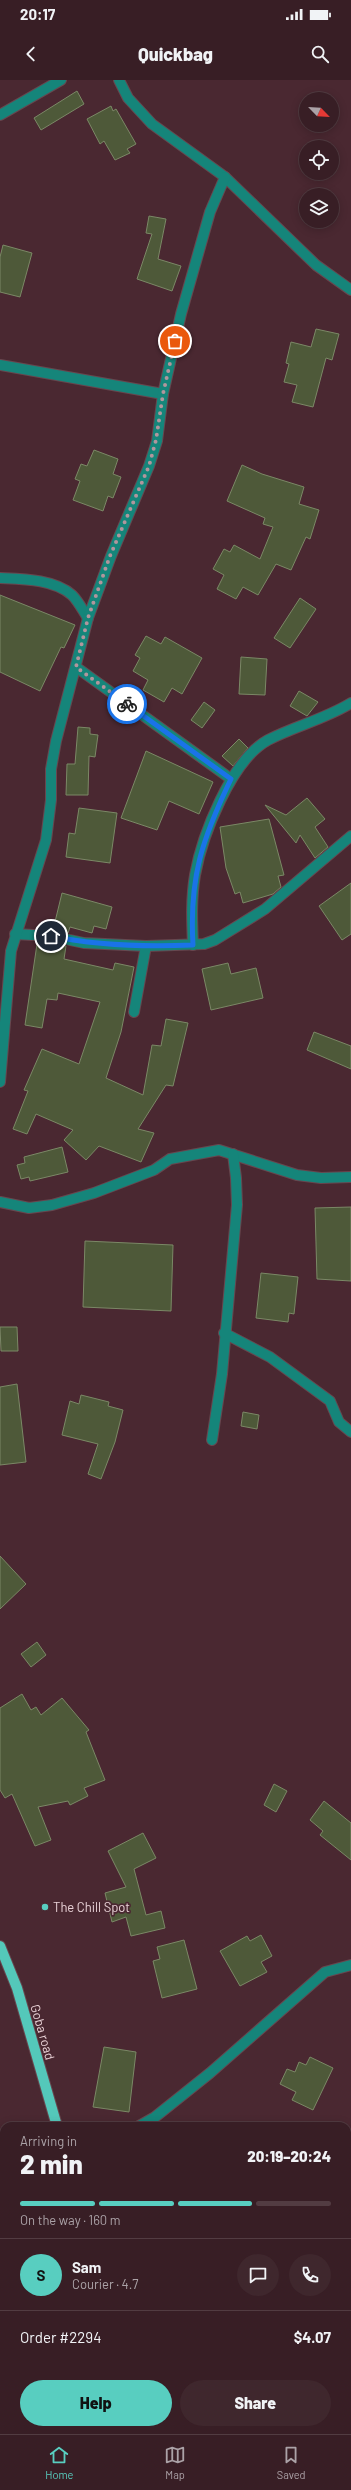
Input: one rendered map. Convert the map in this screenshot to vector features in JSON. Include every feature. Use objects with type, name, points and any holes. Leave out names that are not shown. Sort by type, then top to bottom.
[{"type":"main road","name":"Goba road","points":[[0,1946],[17,1988],[56,2122]]},
{"type":"street","points":[[0,115],[61,80]]},
{"type":"street","points":[[119,80],[128,98],[147,119],[225,177],[316,265],[351,290]]},
{"type":"street","points":[[0,1082],[11,951],[15,934],[46,840],[50,800],[50,769],[56,741],[88,618],[110,556],[149,466],[156,440],[163,394],[182,314],[210,212],[225,177]]},
{"type":"street","points":[[0,365],[163,394]]},
{"type":"street","points":[[0,578],[45,583],[63,590],[76,600],[88,618]]},
{"type":"street","points":[[76,667],[231,779]]},
{"type":"street","points":[[193,945],[191,909],[199,858],[231,779],[250,754],[267,741],[336,712],[351,703]]},
{"type":"street","points":[[15,934],[51,936],[84,943],[146,946],[193,945],[215,940],[265,909],[351,836]]},
{"type":"street","points":[[134,1012],[146,946]]},
{"type":"street","points":[[0,1202],[30,1208],[52,1205],[94,1193],[154,1170],[170,1159],[219,1150],[297,1175],[321,1178],[351,1177]]},
{"type":"street","points":[[212,1440],[222,1374],[224,1333],[237,1205],[233,1154]]},
{"type":"street","points":[[224,1333],[270,1357],[330,1401],[339,1422],[351,1432]]},
{"type":"street","points":[[146,2122],[155,2117],[210,2073],[325,1972],[351,1965]]},
{"type":"building","points":[[77,91],[84,104],[41,130],[34,118]]},
{"type":"building","points":[[111,106],[113,111],[116,109],[136,144],[127,149],[130,153],[115,160],[104,141],[100,144],[87,119]]},
{"type":"building","points":[[149,216],[166,219],[158,259],[181,266],[172,291],[137,279],[152,234],[146,233]]},
{"type":"building","points":[[3,245],[32,253],[20,297],[0,292],[0,257]]},
{"type":"building","points":[[316,329],[339,334],[332,360],[326,358],[313,407],[292,402],[297,385],[284,382],[289,364],[286,363],[291,342],[311,347]]},
{"type":"building","points":[[94,450],[118,459],[113,474],[121,477],[113,498],[108,496],[103,511],[73,500],[80,481],[75,479],[81,464],[87,466]]},
{"type":"building","points":[[242,465],[262,474],[304,487],[299,504],[319,510],[310,539],[306,537],[291,570],[276,564],[258,595],[243,587],[236,599],[217,589],[224,575],[213,569],[224,549],[230,552],[234,545],[260,559],[273,527],[263,524],[265,518],[227,501]]},
{"type":"building","points":[[0,595],[75,625],[64,648],[61,647],[40,691],[0,672]]},
{"type":"building","points":[[300,598],[316,609],[290,648],[274,638]]},
{"type":"building","points":[[146,636],[161,644],[165,637],[202,658],[182,694],[172,688],[164,702],[143,690],[148,680],[133,671],[140,658],[135,655]]},
{"type":"building","points":[[241,657],[267,659],[265,695],[239,694]]},
{"type":"building","points":[[299,691],[318,702],[307,716],[290,706]]},
{"type":"building","points":[[204,702],[215,710],[202,728],[191,720]]},
{"type":"building","points":[[78,727],[90,728],[90,734],[98,735],[95,757],[89,756],[88,795],[66,795],[67,764],[75,764]]},
{"type":"building","points":[[239,739],[248,748],[233,766],[222,756]]},
{"type":"building","points":[[146,751],[213,782],[199,814],[169,801],[157,830],[121,818]]},
{"type":"building","points":[[307,798],[325,819],[315,827],[328,847],[315,858],[300,835],[296,843],[265,805],[286,815]]},
{"type":"building","points":[[79,808],[117,813],[110,863],[66,857],[69,833],[75,834]]},
{"type":"building","points":[[269,819],[284,875],[278,876],[281,887],[273,894],[243,903],[240,892],[235,894],[226,868],[220,827]]},
{"type":"building","points":[[351,883],[351,934],[342,940],[319,906]]},
{"type":"building","points":[[62,893],[112,907],[106,929],[94,926],[92,933],[70,927],[68,933],[53,930]]},
{"type":"building","points":[[49,942],[66,946],[64,959],[113,970],[115,963],[134,967],[121,1032],[106,1078],[143,1095],[152,1045],[161,1046],[166,1019],[188,1023],[173,1086],[166,1085],[138,1129],[154,1133],[141,1162],[99,1146],[86,1160],[64,1140],[73,1130],[36,1114],[27,1134],[13,1129],[28,1091],[24,1090],[42,1049],[79,1064],[100,1002],[58,993],[57,1000],[47,999],[42,1028],[25,1025],[37,944],[48,946]]},
{"type":"building","points":[[228,963],[231,974],[256,968],[263,998],[211,1010],[202,969]]},
{"type":"building","points":[[314,1032],[351,1046],[351,1069],[307,1050]]},
{"type":"building","points":[[62,1147],[68,1172],[30,1181],[29,1177],[21,1179],[17,1165],[25,1163],[24,1157]]},
{"type":"building","points":[[351,1207],[351,1281],[317,1279],[315,1208]]},
{"type":"building","points":[[85,1241],[173,1245],[171,1311],[83,1307]]},
{"type":"building","points":[[261,1273],[298,1277],[294,1314],[289,1313],[288,1322],[256,1318]]},
{"type":"building","points":[[0,1327],[17,1327],[18,1351],[1,1351]]},
{"type":"building","points":[[17,1384],[26,1462],[0,1465],[0,1387]]},
{"type":"building","points":[[81,1395],[109,1402],[108,1406],[123,1410],[115,1442],[101,1479],[88,1474],[98,1444],[62,1435],[70,1401],[79,1404]]},
{"type":"building","points":[[243,1412],[259,1415],[257,1429],[241,1426]]},
{"type":"building","points":[[0,1556],[26,1584],[0,1609]]},
{"type":"building","points":[[37,1642],[46,1655],[31,1667],[21,1654]]},
{"type":"building","points":[[22,1694],[31,1710],[36,1707],[41,1715],[62,1698],[89,1730],[86,1732],[105,1780],[84,1788],[88,1796],[70,1805],[68,1801],[38,1807],[51,1840],[35,1846],[12,1794],[5,1798],[0,1790],[0,1708]]},
{"type":"building","points":[[274,1784],[287,1791],[276,1812],[264,1805]]},
{"type":"building","points":[[324,1801],[351,1823],[351,1860],[320,1835],[323,1831],[310,1820]]},
{"type":"building","points":[[143,1833],[156,1858],[134,1869],[146,1915],[161,1911],[165,1928],[131,1936],[126,1917],[112,1922],[105,1893],[126,1887],[108,1851]]},
{"type":"building","points":[[261,1935],[272,1956],[261,1962],[267,1972],[240,1986],[220,1951],[247,1936],[250,1941]]},
{"type":"building","points":[[184,1940],[197,1989],[162,1998],[153,1961],[160,1959],[157,1947]]},
{"type":"building","points":[[104,2047],[136,2052],[129,2112],[93,2107]]},
{"type":"building","points":[[310,2057],[333,2068],[313,2110],[292,2100],[296,2092],[280,2084],[287,2069],[295,2072],[299,2062],[306,2065]]},
{"type":"way so far","points":[[127,704],[76,667],[88,618],[110,556],[143,484],[149,466],[156,440],[163,394],[175,341]]},
{"type":"place","name":"The Chill Spot","points":[[45,1907]]},
{"type":"route","points":[[51,936],[84,943],[146,946],[193,945],[191,909],[199,858],[219,803],[231,779],[127,704]]}]
